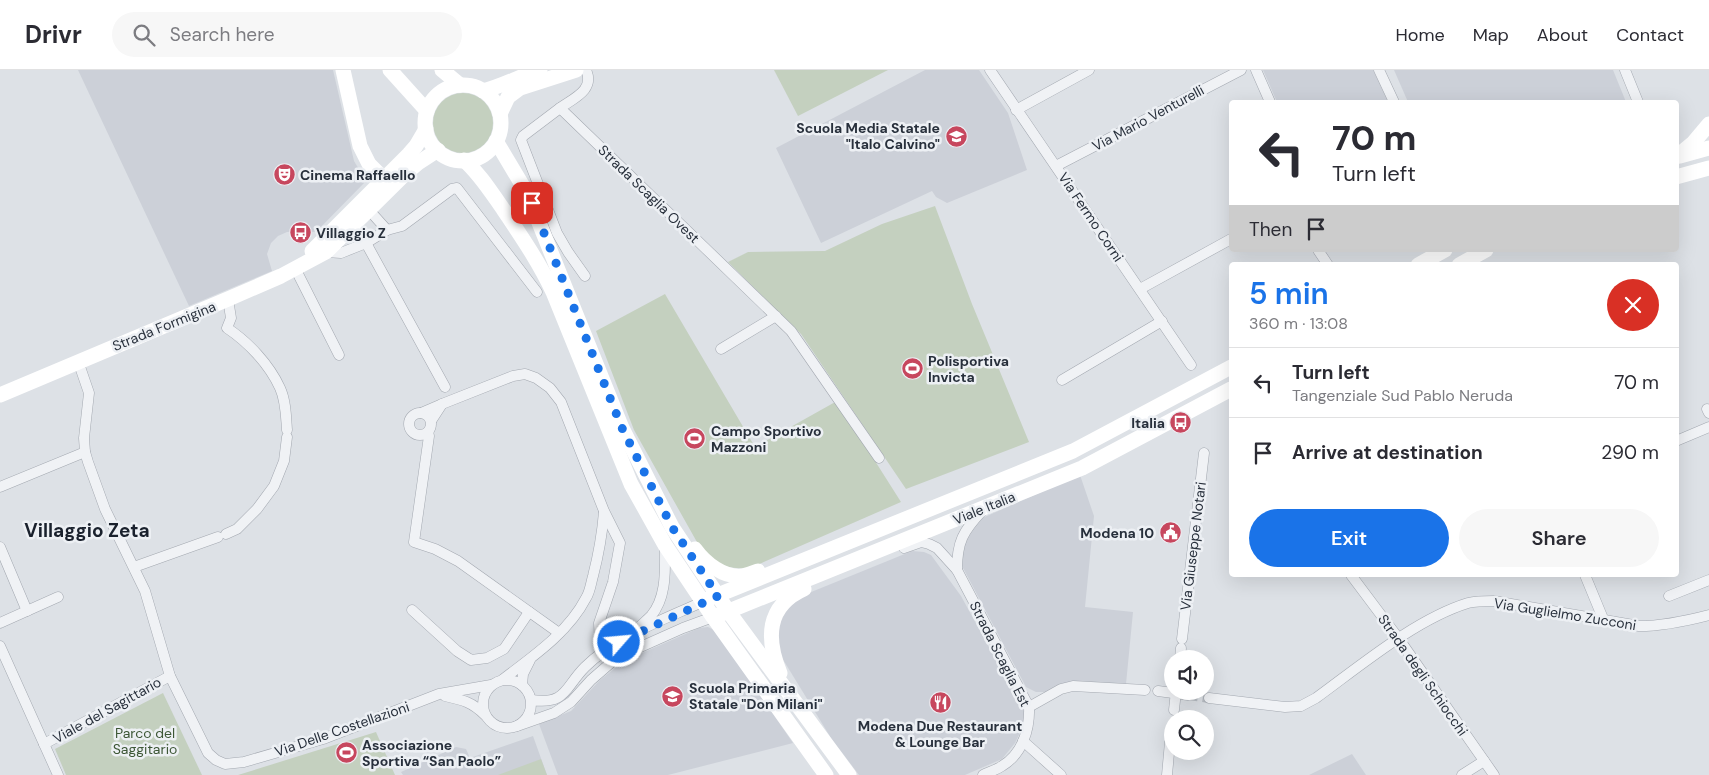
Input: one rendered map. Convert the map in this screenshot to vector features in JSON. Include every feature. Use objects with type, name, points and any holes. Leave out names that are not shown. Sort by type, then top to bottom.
[{"type":"main road","points":[[343,70],[360,146],[369,164],[388,183]]},
{"type":"main road","points":[[390,70],[427,111]]},
{"type":"main road","points":[[442,70],[460,85]]},
{"type":"main road","points":[[483,91],[500,87],[522,75],[540,70]]},
{"type":"main road","points":[[500,114],[491,97],[483,91],[472,86],[460,85],[449,87],[432,101],[427,111],[426,129],[430,140],[438,150],[450,158],[464,160],[477,158],[488,151],[496,141],[500,133],[500,114],[508,97],[520,88],[576,70]]},
{"type":"main road","points":[[1679,155],[1693,143],[1709,124]]},
{"type":"main road","name":"Strada Formigina","points":[[0,395],[228,300],[295,268],[370,210],[426,129]]},
{"type":"main road","points":[[496,141],[527,193],[622,428],[672,527],[728,611],[849,775]]},
{"type":"main road","points":[[1679,156],[1709,148]]},
{"type":"main road","name":"Strada Formigina","points":[[322,249],[388,183],[438,150]]},
{"type":"main road","points":[[464,160],[477,171],[543,270],[631,484],[665,545],[702,602],[826,775]]},
{"type":"main road","points":[[1679,176],[1709,168]]},
{"type":"main road","points":[[1679,176],[1709,179]]},
{"type":"main road","points":[[1423,262],[1441,252]]},
{"type":"main road","points":[[1464,262],[1482,252]]},
{"type":"main road","name":"Viale Italia","points":[[856,539],[1073,451],[1229,368]]},
{"type":"main road","name":"Viale Italia","points":[[713,617],[1082,468],[1229,390]]},
{"type":"main road","points":[[672,527],[691,543],[701,557],[712,566],[725,573],[742,576],[814,549],[856,539]]},
{"type":"main road","points":[[702,602],[856,539]]},
{"type":"main road","points":[[787,691],[772,651],[770,640],[775,616],[796,592],[828,578],[835,569]]},
{"type":"street","points":[[585,276],[557,233],[521,140],[523,136],[587,88],[590,78],[586,70]]},
{"type":"street","name":"Via Fermo Corni","points":[[990,70],[1191,365]]},
{"type":"street","points":[[1016,110],[1089,70]]},
{"type":"street","name":"Via Mario Venturelli","points":[[1056,166],[1241,70]]},
{"type":"street","points":[[1256,70],[1269,100]]},
{"type":"street","points":[[1379,70],[1393,100]]},
{"type":"street","points":[[1625,70],[1637,100]]},
{"type":"street","name":"Strada Scaglia Ovest","points":[[560,108],[776,316],[796,338],[879,458]]},
{"type":"street","name":"Strada Formigina","points":[[322,249],[341,253],[366,243],[387,230],[402,226],[452,189],[457,188],[537,292]]},
{"type":"street","points":[[370,210],[387,230]]},
{"type":"street","points":[[1140,289],[1229,240]]},
{"type":"street","points":[[366,243],[444,386]]},
{"type":"street","points":[[1318,252],[1326,262]]},
{"type":"street","points":[[295,268],[339,355]]},
{"type":"street","points":[[134,567],[237,529],[257,509],[274,486],[284,461],[287,433],[286,411],[280,389],[268,368],[252,349],[240,336],[226,328],[231,318],[228,300]]},
{"type":"street","points":[[721,349],[776,316]]},
{"type":"street","points":[[1062,380],[1162,322]]},
{"type":"street","name":"Via Delle Costellazioni","points":[[78,361],[90,393],[84,429],[85,452],[105,509],[145,591],[170,676],[208,753],[216,760],[225,764],[244,762],[322,739],[439,694],[491,686]]},
{"type":"street","points":[[428,432],[415,434],[410,427],[410,418],[417,413],[513,376],[525,374],[542,382],[561,402],[604,511],[620,543],[613,582],[599,623],[600,644],[609,648]]},
{"type":"street","points":[[442,404],[431,421],[431,427],[428,432],[414,542],[435,548],[458,561],[559,633]]},
{"type":"street","points":[[421,413],[431,421]]},
{"type":"street","points":[[1679,440],[1709,427]]},
{"type":"street","points":[[0,487],[85,452]]},
{"type":"street","name":"Via Giuseppe Notari","points":[[1181,650],[1204,453]]},
{"type":"street","points":[[957,570],[957,554],[961,541],[968,526],[984,508]]},
{"type":"street","points":[[490,721],[484,710],[483,703],[484,696],[491,686],[532,657],[559,633],[573,618],[587,597],[601,546],[604,511]]},
{"type":"street","name":"Strada Scaglia Est","points":[[864,557],[879,558],[921,542],[937,548],[957,570],[1029,707],[1030,720],[1023,741],[1011,758],[1002,766],[983,775]]},
{"type":"street","points":[[629,636],[652,615],[662,595],[665,577],[665,545]]},
{"type":"street","points":[[0,547],[27,611]]},
{"type":"street","name":"Strada degli Schiocchi","points":[[1352,577],[1399,639],[1494,775]]},
{"type":"street","points":[[1586,577],[1604,621]]},
{"type":"street","points":[[1669,596],[1709,580]]},
{"type":"street","points":[[0,622],[58,597]]},
{"type":"street","name":"Via Guglielmo Zucconi","points":[[1214,699],[1285,707],[1301,706],[1316,698],[1399,639],[1435,617],[1468,603],[1482,601],[1503,603],[1639,626],[1656,626],[1709,614]]},
{"type":"street","points":[[531,700],[543,702],[557,699],[568,689],[584,668],[609,648],[629,636],[702,602]]},
{"type":"street","points":[[412,610],[457,652],[471,660],[487,658],[504,649],[529,612]]},
{"type":"street","points":[[439,694],[465,700],[476,706],[490,721],[503,728],[517,726],[554,714],[572,702],[591,680],[622,656],[683,628],[713,617]]},
{"type":"street","name":"Viale del Sagittario","points":[[0,646],[58,775]]},
{"type":"street","points":[[522,685],[523,674],[532,657]]},
{"type":"street","name":"Viale del Sagittario","points":[[44,744],[170,676]]},
{"type":"street","points":[[502,680],[522,685],[531,700],[528,716],[517,726]]},
{"type":"street","points":[[1029,707],[1061,690],[1073,686],[1145,690]]},
{"type":"street","points":[[1158,691],[1164,692]]},
{"type":"street","points":[[1174,710],[1175,700]]},
{"type":"street","points":[[1023,741],[1061,775]]},
{"type":"street","points":[[1167,775],[1168,760]]},
{"type":"street","points":[[1462,775],[1484,761]]},
{"type":"shaded area","points":[[78,70],[333,70],[354,161],[366,181],[316,232],[287,232],[278,236],[271,243],[267,254],[272,271],[189,306]]},
{"type":"shaded area","points":[[925,70],[979,70],[1008,113],[1027,170],[947,203],[936,197],[932,191],[821,243],[776,148]]},
{"type":"shaded area","points":[[1263,70],[1373,70],[1387,100],[1276,100]]},
{"type":"shaded area","points":[[1394,70],[1613,70],[1625,100],[1407,100]]},
{"type":"shaded area","points":[[1080,475],[1094,516],[1085,607],[1133,612],[1126,684],[1082,682],[1047,692],[1036,692],[1026,687],[962,566],[961,558],[966,537],[980,519]]},
{"type":"shaded area","points":[[912,551],[931,555],[961,596],[1025,713],[1023,726],[1015,743],[1002,759],[965,775],[859,775],[831,738],[779,653],[776,637],[779,617],[799,597]]},
{"type":"shaded area","name":"Scuola Primaria Statale \"Don Milani\"","points":[[708,627],[716,631],[793,743],[668,775],[558,775],[539,724],[571,711],[600,680],[624,661],[699,628]]},
{"type":"shaded area","points":[[533,736],[547,775],[403,775],[401,772],[456,747],[466,749],[470,758]]},
{"type":"shaded area","points":[[1352,754],[1366,775],[1309,775]]},
{"type":"green space","points":[[774,70],[888,70],[798,116]]},
{"type":"green space","points":[[457,93],[469,93],[480,98],[488,106],[493,117],[491,135],[480,148],[469,153],[457,153],[446,148],[438,140],[433,129],[433,117],[438,106],[446,98]]},
{"type":"green space","name":"Polisportiva Invicta","points":[[935,206],[972,304],[1029,442],[906,489],[801,334],[728,262],[748,252],[825,251],[882,224]]},
{"type":"green space","name":"Campo Sportivo Mazzoni","points":[[665,294],[755,447],[837,401],[901,502],[750,568],[724,566],[702,551],[634,430],[596,331]]},
{"type":"green space","name":"Parco del Saggitario","points":[[163,693],[202,775],[66,775],[55,749]]},
{"type":"green space","name":"Associazione Sportiva “San Paolo”","points":[[376,732],[395,775],[238,775]]},
{"type":"green space","points":[[541,759],[547,775],[498,775]]},
{"type":"place","name":"Scuola Media Statale \"Italo Calvino\"","points":[[956,136]]},
{"type":"place","name":"Cinema Raffaello","points":[[284,175]]},
{"type":"place","name":"Villaggio Z","points":[[300,233]]},
{"type":"place","name":"Polisportiva Invicta","points":[[912,369]]},
{"type":"place","name":"Italia","points":[[1181,423]]},
{"type":"place","name":"Campo Sportivo Mazzoni","points":[[695,439]]},
{"type":"place","name":"Modena 10","points":[[1170,533]]},
{"type":"place","name":"Scuola Primaria Statale \"Don Milani\"","points":[[673,696]]},
{"type":"place","name":"Modena Due Restaurant & Lounge Bar","points":[[940,703]]},
{"type":"place","name":"Associazione Sportiva “San Paolo”","points":[[346,753]]},
{"type":"district","name":"Villaggio Zeta","points":[[87,530]]},
{"type":"route","points":[[532,203],[622,428],[672,527],[718,596],[673,615],[619,642]]}]
